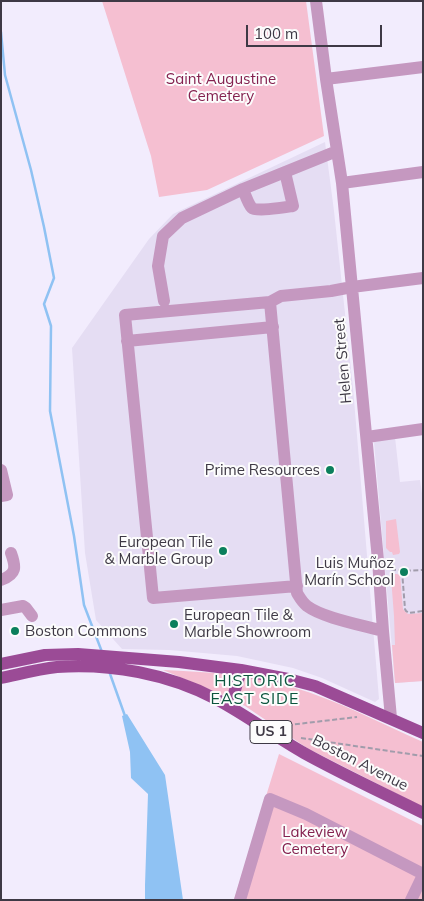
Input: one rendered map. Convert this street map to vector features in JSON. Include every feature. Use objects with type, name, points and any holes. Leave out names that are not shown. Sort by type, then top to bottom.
[{"type":"main road","name":"Boston Avenue","points":[[1,664],[45,655],[80,660],[113,669],[138,672],[170,680],[201,691],[302,752],[423,813]]},
{"type":"main road","name":"Boston Avenue","points":[[1,678],[80,660],[108,656],[241,670],[288,678],[315,686],[423,733]]},
{"type":"main road","points":[[230,707],[241,670]]},
{"type":"street","name":"Helen Street","points":[[316,1],[342,183],[367,437],[391,718]]},
{"type":"street","points":[[326,79],[423,67]]},
{"type":"street","points":[[164,301],[158,266],[163,236],[182,218],[243,189],[337,151]]},
{"type":"street","points":[[243,189],[251,208],[257,211],[293,206],[285,172]]},
{"type":"street","points":[[342,183],[423,172]]},
{"type":"street","points":[[296,586],[153,598],[125,315],[270,302],[281,296],[423,278]]},
{"type":"street","points":[[270,302],[297,593],[308,607],[322,614],[383,631]]},
{"type":"street","points":[[127,341],[273,327]]},
{"type":"street","points":[[367,437],[423,429]]},
{"type":"street","points":[[1,470],[6,495],[1,496]]},
{"type":"street","points":[[1,580],[10,577],[14,570],[11,552]]},
{"type":"street","points":[[1,610],[23,606],[32,616]]},
{"type":"street","points":[[240,900],[270,799],[306,814],[423,874],[411,900]]},
{"type":"path","points":[[391,568],[402,572],[423,570]]},
{"type":"path","points":[[402,572],[406,611],[409,613],[423,612]]},
{"type":"path","points":[[275,726],[363,716]]},
{"type":"path","points":[[297,738],[423,756]]},
{"type":"shaded area","points":[[325,142],[353,388],[379,699],[375,702],[322,678],[293,668],[237,656],[169,650],[122,649],[96,620],[85,553],[72,348],[149,239],[173,214]]},
{"type":"shaded area","name":"Luis Muñoz Marín School","points":[[395,437],[400,482],[420,480],[423,500],[423,681],[395,683],[374,442]]},
{"type":"green space","name":"Saint Augustine Cemetery","points":[[102,1],[306,1],[324,136],[207,190],[159,197],[151,156]]},
{"type":"green space","points":[[396,519],[400,552],[393,555],[386,548],[386,521]]},
{"type":"green space","points":[[391,574],[400,575],[403,609],[408,614],[423,613],[423,681],[395,683],[392,645],[395,645]]},
{"type":"green space","points":[[163,670],[228,674],[261,679],[309,692],[423,742],[423,807],[307,748],[245,706]]},
{"type":"green space","name":"Lakeview Cemetery","points":[[279,754],[423,826],[423,900],[234,900]]},
{"type":"water","points":[[127,714],[165,775],[183,900],[145,900],[148,794],[131,778],[130,752],[122,716]]},
{"type":"waterway","points":[[1,32],[5,75],[31,170],[54,278],[44,304],[51,326],[50,411],[74,536],[84,605],[102,652]]},
{"type":"waterway","points":[[109,671],[125,716]]},
{"type":"place","name":"Prime Resources","points":[[330,470]]},
{"type":"place","name":"European Tile & Marble Group","points":[[223,551]]},
{"type":"place","name":"Luis Muñoz Marín School","points":[[404,572]]},
{"type":"place","name":"European Tile & Marble Showroom","points":[[174,624]]},
{"type":"place","name":"Boston Commons","points":[[15,631]]},
{"type":"district","name":"HISTORIC EAST SIDE","points":[[255,690]]}]
